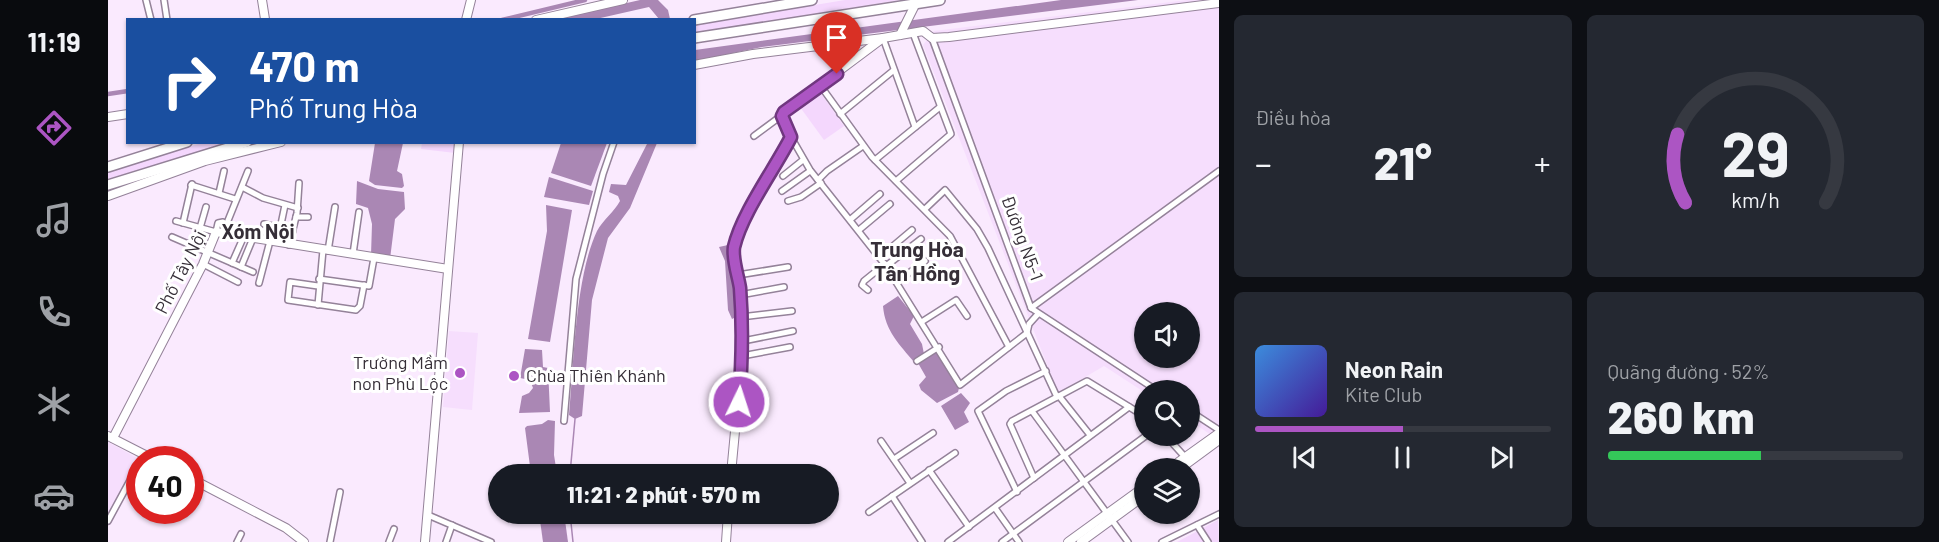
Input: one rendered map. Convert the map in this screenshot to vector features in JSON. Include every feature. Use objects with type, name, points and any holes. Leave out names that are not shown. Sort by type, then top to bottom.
[{"type":"highway","points":[[696,20],[812,0]]},
{"type":"highway","points":[[696,38],[940,0]]},
{"type":"highway","points":[[108,167],[181,144]]},
{"type":"highway","points":[[108,186],[240,144]]},
{"type":"street","points":[[146,0],[150,18]]},
{"type":"street","points":[[164,0],[167,18]]},
{"type":"street","points":[[262,0],[265,18]]},
{"type":"street","points":[[466,18],[471,0]]},
{"type":"street","points":[[545,18],[623,0]]},
{"type":"street","points":[[696,65],[753,54],[883,38],[902,32],[925,32],[932,38],[1219,3]]},
{"type":"street","points":[[902,32],[914,9]]},
{"type":"street","points":[[896,181],[951,134],[913,33]]},
{"type":"street","points":[[883,38],[915,127]]},
{"type":"street","points":[[754,136],[883,38]]},
{"type":"street","name":"Đường N5-1","points":[[932,38],[1032,308],[1140,380]]},
{"type":"street","points":[[840,114],[894,70]]},
{"type":"street","points":[[820,85],[863,146],[950,236],[1009,347]]},
{"type":"street","points":[[875,159],[940,107]]},
{"type":"street","points":[[108,117],[126,114]]},
{"type":"street","points":[[782,116],[810,171],[880,257],[923,321],[960,385],[1027,333],[1029,324],[1038,314]]},
{"type":"street","points":[[732,464],[742,356],[740,295],[733,249],[750,207],[774,171],[791,137]]},
{"type":"street","points":[[108,196],[205,161],[273,144]]},
{"type":"street","points":[[425,542],[459,144]]},
{"type":"street","points":[[564,421],[576,279],[603,174],[613,144]]},
{"type":"street","points":[[788,201],[801,196],[819,182],[827,171],[863,146]]},
{"type":"street","points":[[783,176],[803,160]]},
{"type":"street","points":[[219,192],[224,171]]},
{"type":"street","points":[[227,223],[248,171]]},
{"type":"street","points":[[782,191],[810,171]]},
{"type":"street","points":[[1032,308],[1219,171]]},
{"type":"street","points":[[289,245],[298,208],[299,183]]},
{"type":"street","points":[[183,223],[191,184],[235,199]]},
{"type":"street","points":[[242,187],[298,208]]},
{"type":"street","points":[[925,208],[945,190],[964,211],[988,248],[1058,396],[1090,435]]},
{"type":"street","points":[[851,219],[880,194]]},
{"type":"street","points":[[860,230],[890,204]]},
{"type":"street","points":[[280,229],[285,205]]},
{"type":"street","points":[[200,228],[206,207]]},
{"type":"street","points":[[318,305],[319,279],[335,207]]},
{"type":"street","points":[[353,255],[359,212]]},
{"type":"street","points":[[296,217],[308,217]]},
{"type":"street","points":[[176,221],[216,231],[218,223],[227,223]]},
{"type":"street","points":[[227,223],[234,234]]},
{"type":"street","points":[[264,224],[293,231]]},
{"type":"street","points":[[880,257],[912,230]]},
{"type":"street","name":"Phố Tây Nội","points":[[111,437],[203,264],[216,231],[289,245],[448,269]]},
{"type":"street","points":[[232,263],[244,236]]},
{"type":"street","points":[[172,237],[253,272]]},
{"type":"street","points":[[241,267],[253,238]]},
{"type":"street","points":[[868,290],[862,285],[867,277],[921,239]]},
{"type":"street","points":[[259,283],[270,241]]},
{"type":"street","points":[[319,279],[369,286],[374,258]]},
{"type":"street","points":[[897,282],[925,261]]},
{"type":"street","points":[[203,264],[238,282]]},
{"type":"street","points":[[738,275],[788,267]]},
{"type":"street","points":[[318,286],[291,282],[288,299],[356,310],[360,306],[364,285]]},
{"type":"street","points":[[740,295],[784,287]]},
{"type":"street","points":[[923,321],[956,300],[967,316]]},
{"type":"street","points":[[741,317],[792,311]]},
{"type":"street","points":[[742,341],[793,331]]},
{"type":"street","points":[[742,356],[790,347]]},
{"type":"street","points":[[919,360],[939,347]]},
{"type":"street","points":[[1017,492],[978,411],[1006,391],[1046,371]]},
{"type":"street","points":[[1034,478],[1010,424],[1088,381],[1134,410]]},
{"type":"street","points":[[948,542],[1129,407]]},
{"type":"street","points":[[1032,411],[1128,542]]},
{"type":"street","points":[[1189,458],[1219,431],[1200,418]]},
{"type":"street","points":[[894,459],[933,433]]},
{"type":"street","points":[[111,437],[126,448]]},
{"type":"street","points":[[1190,458],[1219,440]]},
{"type":"street","points":[[881,441],[910,483]]},
{"type":"street","points":[[1005,541],[1134,445]]},
{"type":"street","points":[[868,512],[955,453]]},
{"type":"street","points":[[929,470],[969,527]]},
{"type":"street","points":[[204,485],[286,528],[304,542]]},
{"type":"street","points":[[108,521],[126,487]]},
{"type":"street","points":[[330,542],[340,492]]},
{"type":"street","points":[[892,496],[922,542]]},
{"type":"street","points":[[1081,542],[1134,496]]},
{"type":"street","points":[[1068,542],[1134,502]]},
{"type":"street","points":[[995,508],[1019,542]]},
{"type":"street","points":[[428,514],[492,542]]},
{"type":"street","points":[[1162,542],[1219,514]]},
{"type":"street","points":[[726,542],[727,524]]},
{"type":"street","points":[[446,542],[452,525]]},
{"type":"street","points":[[1197,525],[1208,542]]},
{"type":"street","points":[[389,542],[394,529]]},
{"type":"street","points":[[468,542],[472,533]]},
{"type":"street","points":[[237,542],[242,534]]},
{"type":"shaded area","points":[[640,0],[658,0],[668,10],[670,18],[658,18],[649,7],[600,18],[562,18]]},
{"type":"shaded area","points":[[845,0],[900,0],[696,33],[696,25]]},
{"type":"shaded area","points":[[1061,0],[1138,0],[762,47],[696,61],[696,50]]},
{"type":"shaded area","points":[[1187,0],[1219,0],[1219,440],[1200,428],[1200,380],[1134,380],[1134,386],[1104,366],[1058,393],[923,45],[934,31]]},
{"type":"shaded area","points":[[820,92],[844,126],[824,140],[800,107]]},
{"type":"shaded area","points":[[199,144],[226,144],[108,179],[108,171]]},
{"type":"shaded area","points":[[375,144],[403,144],[397,171],[402,174],[404,186],[402,188],[375,185],[369,181]]},
{"type":"shaded area","points":[[422,144],[456,144],[455,153],[421,149]]},
{"type":"shaded area","points":[[561,144],[607,144],[591,186],[551,173]]},
{"type":"shaded area","points":[[647,144],[657,144],[630,208],[608,238],[592,300],[582,416],[575,419],[569,415],[574,346],[584,272],[597,231],[620,201],[618,196],[609,192],[611,184],[626,185]]},
{"type":"shaded area","points":[[549,177],[593,191],[589,205],[544,197]]},
{"type":"shaded area","points":[[357,181],[378,189],[404,192],[405,209],[395,219],[390,259],[371,255],[372,224],[368,208],[356,204]]},
{"type":"shaded area","points":[[546,205],[572,210],[550,342],[528,339],[547,231]]},
{"type":"shaded area","points":[[728,245],[740,315],[732,319],[728,310],[725,261],[719,247]]},
{"type":"shaded area","points":[[898,296],[914,316],[910,324],[922,344],[924,354],[914,362],[894,337],[884,315],[883,306]]},
{"type":"shaded area","name":"Trường Mầm non Phù Lộc","points":[[449,331],[478,333],[472,410],[443,407]]},
{"type":"shaded area","points":[[525,349],[542,350],[543,367],[548,368],[550,412],[519,413],[522,396],[533,388],[530,380],[520,378]]},
{"type":"shaded area","points":[[937,350],[959,388],[958,392],[937,403],[921,390],[919,385],[926,377],[918,363]]},
{"type":"shaded area","points":[[961,393],[970,403],[964,412],[969,422],[955,430],[941,406]]},
{"type":"shaded area","points":[[548,420],[555,421],[555,464],[530,464],[525,428],[542,424]]},
{"type":"shaded area","points":[[108,442],[126,452],[126,483],[108,517]]},
{"type":"shaded area","points":[[1218,520],[1219,542],[1177,542]]},
{"type":"shaded area","points":[[541,524],[566,524],[568,542],[543,542]]},
{"type":"waterway","points":[[510,18],[585,0]]},
{"type":"waterway","points":[[108,94],[126,91]]},
{"type":"waterway","points":[[571,464],[575,419]]},
{"type":"waterway","points":[[571,524],[573,542]]},
{"type":"place","name":"Trường Mầm non Phù Lộc","points":[[460,373]]},
{"type":"place","name":"Chùa Thiên Khánh","points":[[514,376]]},
{"type":"district","name":"Xóm Nội","points":[[258,232]]},
{"type":"district","name":"Trung Hòa Tân Hồng","points":[[917,262]]},
{"type":"route","points":[[739,402],[743,346],[739,285],[733,249],[750,207],[774,171],[791,137],[782,116],[784,112],[837,74]]}]
